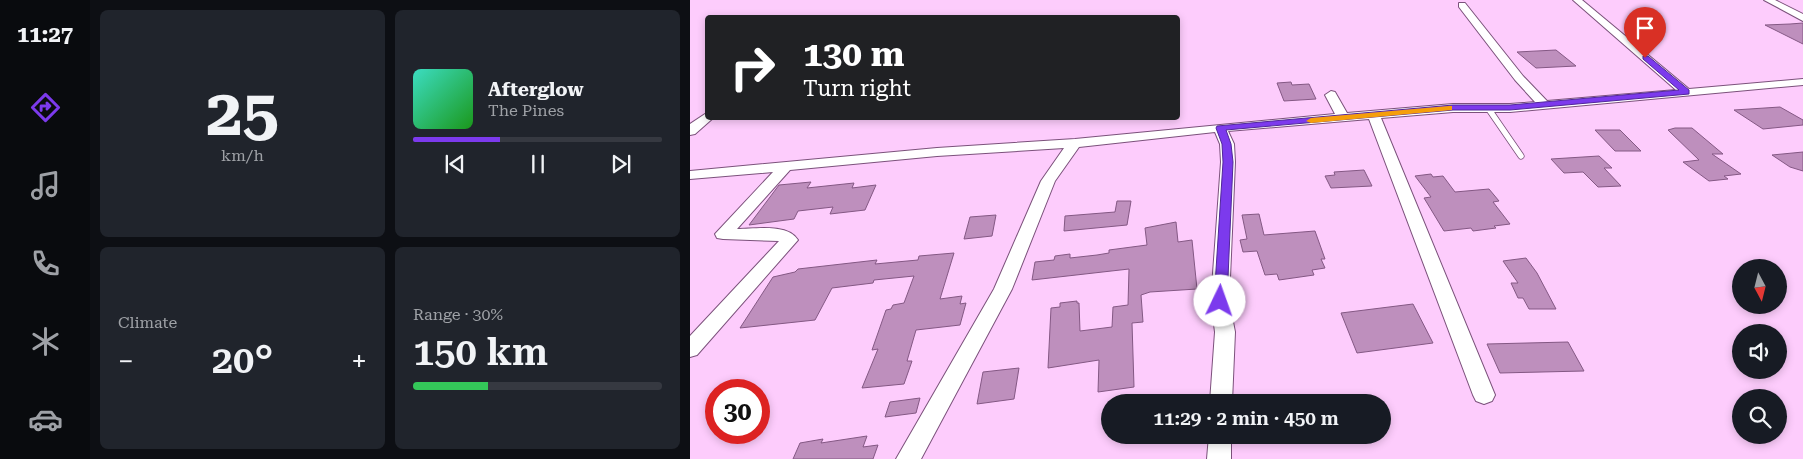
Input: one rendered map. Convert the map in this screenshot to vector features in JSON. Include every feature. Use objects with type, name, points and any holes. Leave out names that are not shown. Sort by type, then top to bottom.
[{"type":"street","points":[[1577,0],[1686,92]]},
{"type":"street","points":[[1768,0],[1803,18]]},
{"type":"street","points":[[1462,5],[1518,78],[1544,105]]},
{"type":"street","points":[[690,175],[784,168],[937,152],[1075,143],[1220,128],[1453,108],[1544,105],[1803,82]]},
{"type":"street","points":[[1331,95],[1343,118]]},
{"type":"street","points":[[1374,115],[1484,395]]},
{"type":"street","points":[[690,131],[705,118]]},
{"type":"street","points":[[1220,128],[1227,144],[1228,162],[1220,301],[1224,332],[1221,394]]},
{"type":"street","points":[[908,459],[1003,288],[1048,181],[1058,164],[1075,143]]},
{"type":"street","points":[[690,349],[790,240],[781,235],[723,234],[784,168]]},
{"type":"street","points":[[1219,459],[1220,444]]},
{"type":"lane","points":[[1488,108],[1521,156]]},
{"type":"building","points":[[1803,23],[1803,44],[1765,25],[1790,24]]},
{"type":"building","points":[[1556,50],[1576,66],[1536,68],[1517,52]]},
{"type":"building","points":[[1291,82],[1292,85],[1309,84],[1316,99],[1284,101],[1277,83]]},
{"type":"building","points":[[1780,107],[1803,120],[1803,125],[1763,129],[1734,110]]},
{"type":"building","points":[[1692,128],[1723,154],[1712,154],[1741,174],[1724,176],[1728,179],[1709,181],[1683,162],[1699,160],[1668,130]]},
{"type":"building","points":[[1595,130],[1620,130],[1641,151],[1615,151]]},
{"type":"building","points":[[1803,152],[1803,171],[1790,167],[1772,155]]},
{"type":"building","points":[[1599,156],[1612,168],[1604,168],[1621,186],[1598,187],[1583,172],[1564,173],[1551,159]]},
{"type":"building","points":[[1364,170],[1372,186],[1331,188],[1325,176],[1335,175],[1334,172]]},
{"type":"building","points":[[1431,174],[1433,177],[1443,176],[1455,192],[1489,189],[1499,201],[1493,202],[1510,224],[1473,231],[1471,228],[1444,231],[1424,198],[1431,197],[1415,176]]},
{"type":"building","points":[[811,182],[807,188],[854,183],[852,188],[876,185],[865,210],[830,214],[833,207],[798,211],[794,219],[749,225],[779,185]]},
{"type":"building","points":[[1117,201],[1131,201],[1127,225],[1064,231],[1065,216],[1115,212]]},
{"type":"building","points":[[1259,214],[1264,235],[1315,231],[1325,259],[1321,259],[1325,268],[1312,270],[1314,275],[1279,280],[1277,274],[1265,275],[1257,251],[1243,252],[1240,240],[1247,239],[1242,215]]},
{"type":"building","points":[[996,215],[992,236],[964,239],[970,217]]},
{"type":"building","points":[[1176,222],[1178,242],[1192,240],[1197,289],[1150,292],[1141,295],[1143,322],[1132,323],[1134,387],[1098,392],[1099,360],[1048,368],[1051,308],[1060,307],[1060,303],[1077,301],[1079,303],[1080,331],[1112,327],[1113,307],[1128,305],[1129,269],[1032,280],[1035,262],[1054,260],[1055,256],[1070,254],[1070,258],[1097,255],[1109,253],[1109,250],[1147,245],[1145,228]]},
{"type":"building","points":[[954,253],[940,299],[962,296],[960,304],[966,303],[960,325],[916,330],[907,361],[912,361],[904,384],[862,388],[878,349],[872,350],[886,310],[891,309],[893,305],[904,303],[914,276],[874,280],[873,283],[832,288],[815,320],[740,328],[773,277],[795,272],[798,269],[877,260],[875,264],[918,260],[919,256]]},
{"type":"building","points":[[1526,258],[1537,273],[1556,309],[1529,309],[1523,298],[1518,298],[1511,283],[1518,283],[1503,261]]},
{"type":"building","points":[[1413,304],[1433,343],[1357,353],[1341,313]]},
{"type":"building","points":[[1568,342],[1584,371],[1500,373],[1487,344]]},
{"type":"building","points":[[1019,368],[1014,399],[977,404],[983,372]]},
{"type":"building","points":[[920,398],[916,413],[885,417],[890,402]]},
{"type":"building","points":[[867,436],[863,447],[878,445],[873,459],[793,459],[800,443],[823,439],[821,443]]},
{"type":"slow traffic","points":[[1311,121],[1449,108]]},
{"type":"route","points":[[1220,301],[1228,162],[1227,144],[1220,128],[1453,108],[1510,108],[1686,92],[1645,58]]}]
